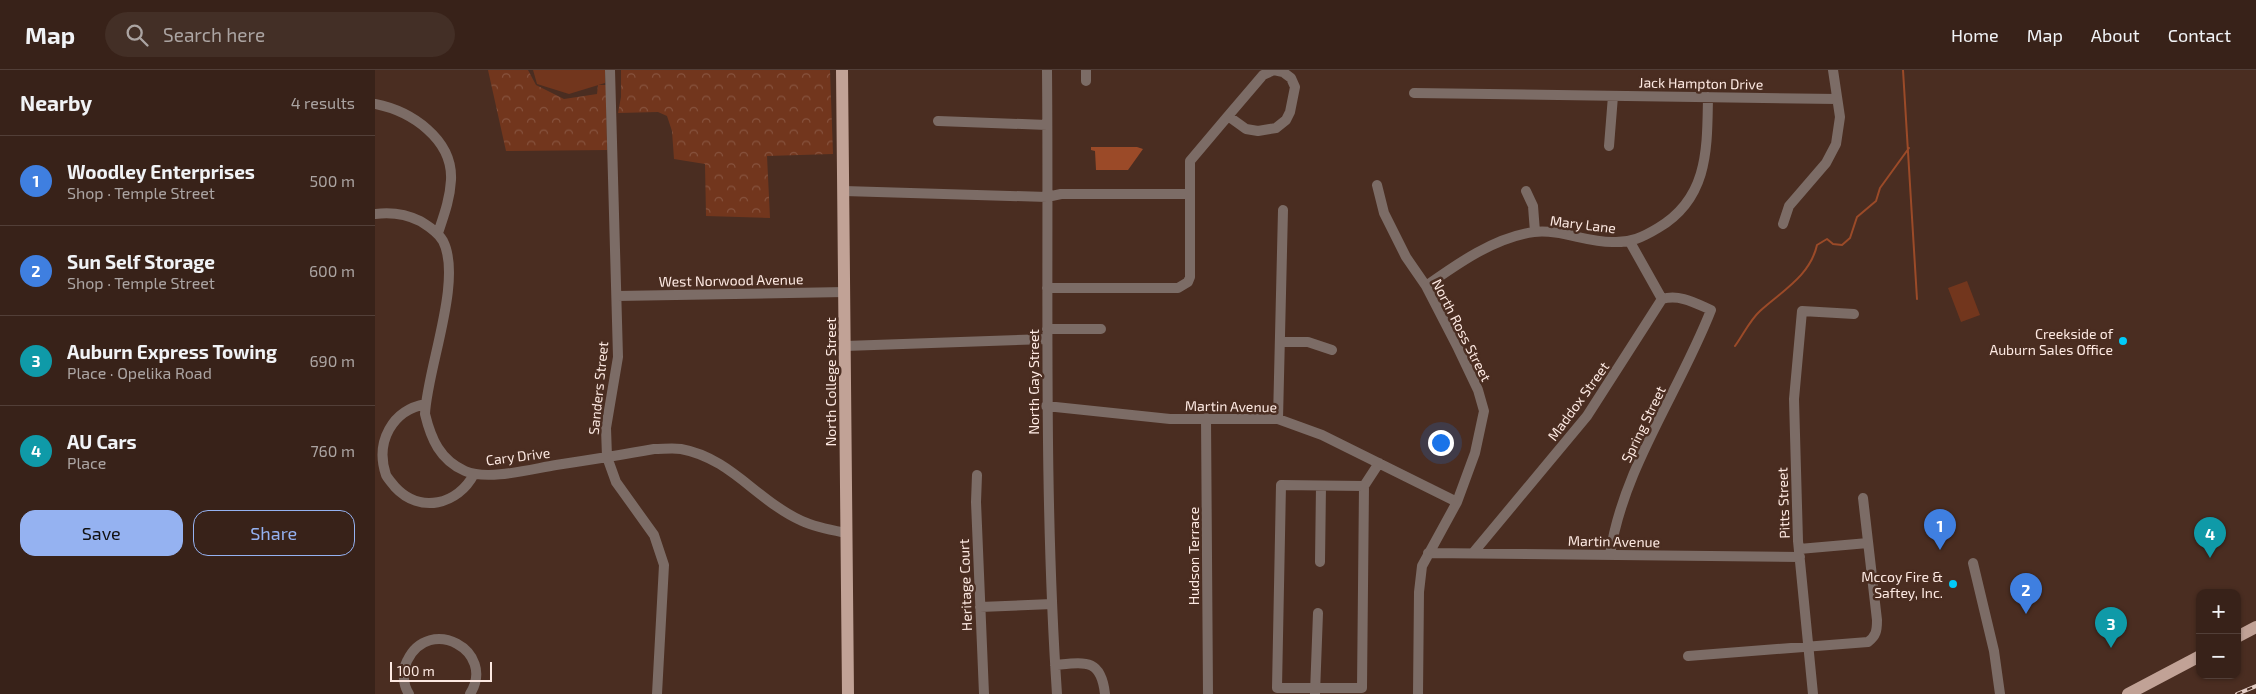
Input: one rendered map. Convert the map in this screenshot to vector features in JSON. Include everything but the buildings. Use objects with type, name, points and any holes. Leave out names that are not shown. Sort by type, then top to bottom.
[{"type":"main road","name":"North College Street","points":[[842,70],[848,694]]},
{"type":"main road","points":[[2241,634],[2256,627]]},
{"type":"main road","points":[[2129,694],[2196,658]]},
{"type":"street","name":"Sanders Street","points":[[610,70],[618,357],[606,428],[607,457],[616,482],[654,535],[664,565],[657,694]]},
{"type":"street","name":"North Gay Street","points":[[1047,70],[1046,406],[1052,604],[1057,694]]},
{"type":"street","points":[[1086,70],[1086,81]]},
{"type":"street","points":[[1047,288],[1178,288],[1183,286],[1190,277],[1191,161],[1228,116],[1263,75],[1274,70],[1283,72],[1291,78],[1295,87],[1290,112],[1285,120],[1276,128],[1257,131],[1246,130],[1228,116]]},
{"type":"street","points":[[1783,224],[1789,206],[1826,163],[1836,144],[1839,123],[1833,70]]},
{"type":"street","name":"Jack Hampton Drive","points":[[1413,93],[1837,99]]},
{"type":"street","points":[[1609,146],[1613,96]]},
{"type":"street","name":"Mary Lane","points":[[1426,286],[1452,267],[1517,235],[1535,232],[1558,233],[1597,242],[1630,242],[1661,226],[1680,211],[1694,192],[1703,171],[1707,147],[1708,97]]},
{"type":"street","points":[[375,104],[385,106],[416,120],[434,134],[446,155],[451,178],[449,201],[438,233],[416,219],[399,214],[375,214]]},
{"type":"street","points":[[938,121],[1047,126]]},
{"type":"street","name":"North Ross Street","points":[[1377,184],[1384,214],[1406,257],[1426,286],[1478,390],[1484,411],[1475,453],[1457,502],[1422,566],[1419,592],[1418,694]]},
{"type":"street","points":[[1526,191],[1533,206],[1535,232]]},
{"type":"street","points":[[843,192],[1047,197],[1061,194],[1190,194]]},
{"type":"street","points":[[1278,419],[1283,210]]},
{"type":"street","name":"Cary Drive","points":[[438,233],[443,240],[448,256],[449,280],[425,414],[430,436],[443,456],[456,466],[474,474],[502,474],[654,450],[679,448],[703,454],[724,465],[781,509],[802,521],[846,533]]},
{"type":"street","points":[[1630,242],[1662,300]]},
{"type":"street","name":"West Norwood Avenue","points":[[617,296],[845,292]]},
{"type":"street","name":"Spring Street","points":[[1610,555],[1613,531],[1626,491],[1699,341],[1711,310],[1679,297],[1662,300]]},
{"type":"street","name":"Maddox Street","points":[[1473,553],[1587,416],[1662,300]]},
{"type":"street","name":"Pitts Street","points":[[1813,694],[1799,553],[1794,399],[1802,311],[1854,314]]},
{"type":"street","points":[[845,346],[1101,329]]},
{"type":"street","points":[[1280,342],[1308,342],[1332,350]]},
{"type":"street","points":[[426,404],[405,410],[386,429],[380,452],[386,476],[402,494],[425,503],[449,500],[468,486],[474,474]]},
{"type":"street","name":"Martin Avenue","points":[[1046,406],[1170,419],[1278,419],[1322,435],[1457,502]]},
{"type":"street","name":"Hudson Terrace","points":[[1206,418],[1208,694]]},
{"type":"street","points":[[1364,486],[1281,485],[1277,688],[1315,691],[1362,688],[1364,486],[1379,463]]},
{"type":"street","name":"Heritage Court","points":[[977,475],[984,694]]},
{"type":"street","points":[[1319,562],[1321,486]]},
{"type":"street","points":[[1688,656],[1867,642],[1874,638],[1877,620],[1863,498]]},
{"type":"street","name":"Martin Avenue","points":[[1428,553],[1610,555],[1799,553],[1868,543]]},
{"type":"street","points":[[1973,564],[1994,651],[1999,694]]},
{"type":"street","points":[[980,607],[1052,604]]},
{"type":"street","points":[[1315,691],[1317,613]]},
{"type":"street","points":[[409,694],[403,678],[405,665],[410,654],[419,645],[441,638],[463,646],[471,655],[476,677],[470,694]]},
{"type":"street","points":[[1055,665],[1080,663],[1096,667],[1102,674],[1105,694]]},
{"type":"green space","points":[[488,70],[528,70],[536,85],[564,99],[597,94],[598,85],[606,85],[607,150],[506,151]]},
{"type":"green space","points":[[533,70],[605,70],[605,83],[569,94],[537,84]]},
{"type":"green space","points":[[621,70],[830,70],[833,154],[767,156],[770,218],[706,216],[705,164],[674,159],[672,131],[667,116],[658,112],[618,113],[621,97]]},
{"type":"green space","points":[[1967,281],[1980,315],[1961,322],[1948,288]]},
{"type":"shaded area","points":[[1091,147],[1137,147],[1143,149],[1128,170],[1096,170],[1095,151],[1091,150]]},
{"type":"waterway","points":[[1903,70],[1917,299]]},
{"type":"waterway","points":[[1735,346],[1756,315],[1802,274],[1808,266],[1817,245],[1827,239],[1833,244],[1842,245],[1850,238],[1857,217],[1876,201],[1880,188],[1909,148]]},
{"type":"railway","points":[[2237,694],[2256,686]]},
{"type":"place","name":"Creekside of Auburn Sales Office","points":[[2123,341]]},
{"type":"place","name":"Woodley Enterprises","points":[[1940,550]]},
{"type":"place","name":"AU Cars","points":[[2210,558]]},
{"type":"place","name":"Mccoy Fire & Saftey, Inc.","points":[[1953,584]]},
{"type":"place","name":"Sun Self Storage","points":[[2026,614]]},
{"type":"place","name":"Auburn Express Towing","points":[[2111,648]]}]
